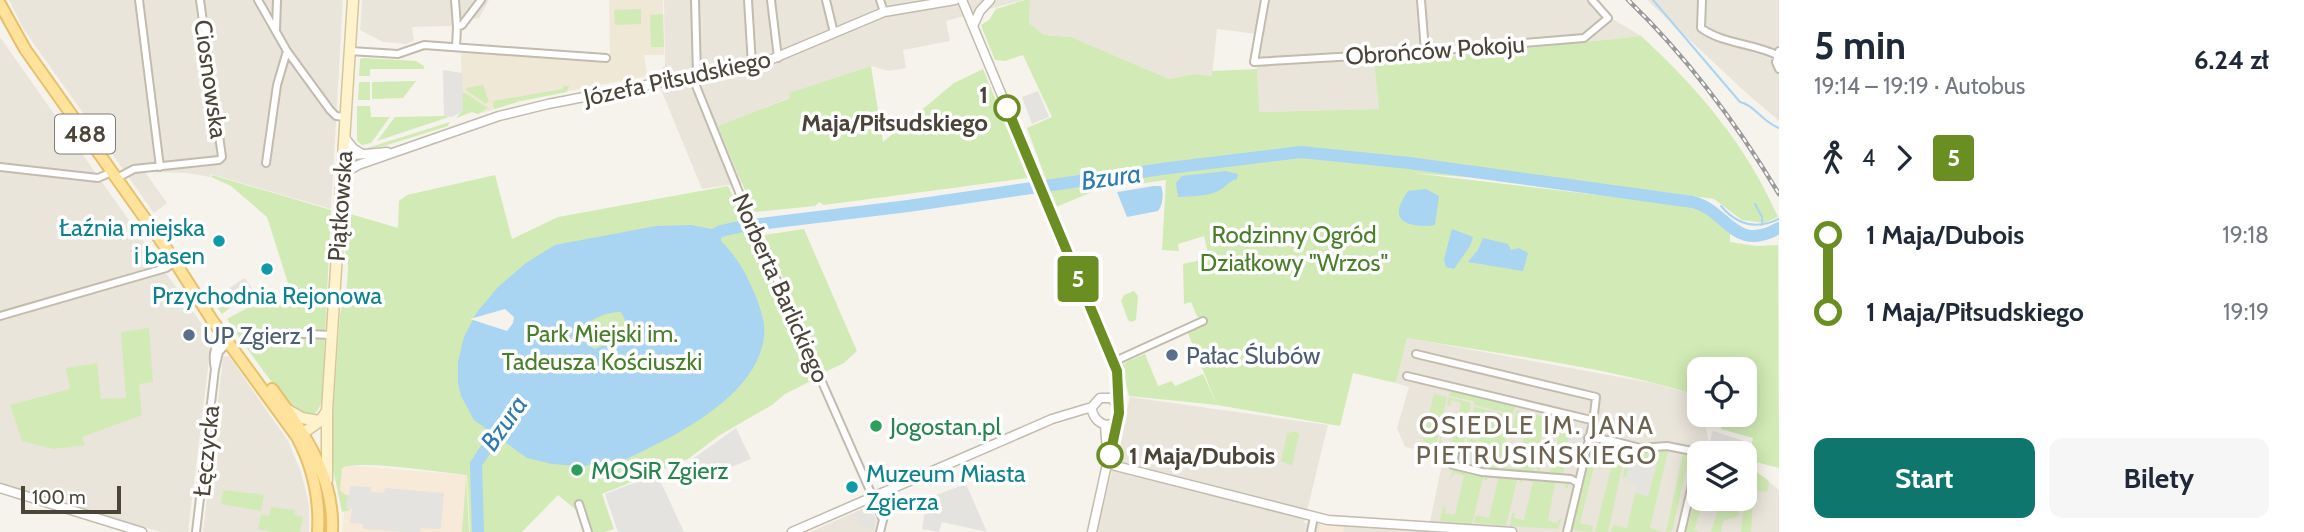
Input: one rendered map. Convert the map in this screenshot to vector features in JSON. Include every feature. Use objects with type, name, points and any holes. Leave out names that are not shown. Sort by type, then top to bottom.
[{"type":"main road","name":"Piątkowska","points":[[327,484],[331,335],[353,0]]},
{"type":"main road","name":"488","points":[[1,6],[25,49],[175,262],[182,276],[300,435],[315,483],[318,532]]},
{"type":"main road","name":"488","points":[[227,338],[288,410],[327,484],[332,511],[332,532]]},
{"type":"main road","points":[[288,410],[302,418],[320,421]]},
{"type":"main road","points":[[300,435],[320,421],[327,411]]},
{"type":"street","points":[[0,167],[99,177],[134,169],[160,167],[139,0]]},
{"type":"street","name":"Ciosnowska","points":[[160,167],[219,160],[222,157],[200,0]]},
{"type":"street","points":[[258,0],[287,51],[330,110],[336,116],[345,117]]},
{"type":"street","points":[[276,32],[278,0]]},
{"type":"street","points":[[455,0],[456,47]]},
{"type":"street","points":[[457,27],[462,25],[481,0]]},
{"type":"street","points":[[694,76],[695,0]]},
{"type":"street","points":[[748,0],[752,65]]},
{"type":"street","points":[[771,0],[778,58]]},
{"type":"street","points":[[826,0],[834,33]]},
{"type":"street","points":[[880,0],[884,12]]},
{"type":"street","name":"Józefa Piłsudskiego","points":[[358,165],[521,110],[752,65],[778,58],[884,12],[917,2],[955,0]]},
{"type":"street","points":[[962,0],[1117,375],[1117,419],[1092,532]]},
{"type":"street","points":[[973,26],[980,11],[990,0]]},
{"type":"street","name":"Obrońców Pokoju","points":[[1265,0],[1254,62],[1584,38],[1608,18],[1592,0]]},
{"type":"street","points":[[1421,0],[1425,51]]},
{"type":"street","points":[[1702,0],[1701,28],[1713,37],[1778,53],[1779,69]]},
{"type":"street","points":[[350,51],[398,54],[421,45],[606,58]]},
{"type":"street","points":[[266,163],[279,75],[287,51]]},
{"type":"street","name":"Norberta Barlickiego","points":[[694,76],[750,219],[883,520]]},
{"type":"street","points":[[344,137],[362,154]]},
{"type":"street","name":"Józefa Piłsudskiego","points":[[343,160],[362,154],[396,150]]},
{"type":"street","points":[[343,160],[358,165]]},
{"type":"street","points":[[341,184],[348,172],[358,165]]},
{"type":"street","points":[[0,316],[166,268],[175,262]]},
{"type":"street","points":[[1113,362],[1203,321]]},
{"type":"street","points":[[285,333],[331,335]]},
{"type":"street","name":"Łęczycka","points":[[196,532],[215,369],[215,347],[227,338]]},
{"type":"street","points":[[1416,354],[1596,397],[1567,532]]},
{"type":"street","points":[[1111,398],[1117,375]]},
{"type":"street","points":[[1407,376],[1525,403],[1591,420],[1592,423]]},
{"type":"street","points":[[792,532],[1065,414],[1092,410],[1100,398],[1111,398],[1119,406]]},
{"type":"street","points":[[1092,410],[1095,420],[1105,425]]},
{"type":"street","points":[[1105,425],[1117,419]]},
{"type":"street","points":[[1105,425],[1108,464]]},
{"type":"street","points":[[1588,439],[1609,440],[1640,448],[1667,446],[1687,450]]},
{"type":"street","points":[[1455,452],[1452,465],[1482,472],[1571,479],[1578,483]]},
{"type":"street","points":[[1108,464],[1314,517],[1513,532]]},
{"type":"street","points":[[0,488],[131,531],[142,532]]},
{"type":"street","points":[[880,532],[890,490]]},
{"type":"street","points":[[579,504],[588,532]]},
{"type":"street","points":[[1681,532],[1687,506]]},
{"type":"street","points":[[1311,532],[1314,517]]},
{"type":"shaded area","points":[[9,0],[343,0],[331,209],[211,174],[210,177],[187,173],[145,172],[167,203],[154,213],[24,30]]},
{"type":"shaded area","points":[[362,0],[489,0],[479,18],[460,20],[451,26],[412,27],[414,41],[406,44],[383,42],[360,30]]},
{"type":"shaded area","points":[[609,0],[663,0],[664,55],[644,55],[647,76],[532,98],[478,114],[462,113],[461,53],[610,61]]},
{"type":"shaded area","points":[[664,0],[1023,0],[946,21],[950,41],[903,50],[906,68],[889,71],[871,66],[790,93],[791,97],[719,126],[742,183],[702,189],[655,75],[665,65]]},
{"type":"shaded area","points":[[1030,0],[1587,0],[1596,9],[1641,36],[1374,62],[1379,109],[1258,112],[1257,69],[1264,35],[1217,29],[1212,76],[1194,74],[1169,79],[1071,37],[1044,35],[1029,23]]},
{"type":"shaded area","points":[[1647,0],[1779,0],[1779,121],[1742,89]]},
{"type":"shaded area","points":[[0,37],[204,327],[211,343],[188,532],[161,532],[0,486]]},
{"type":"shaded area","points":[[443,70],[462,73],[463,111],[452,117],[444,116]]},
{"type":"shaded area","points":[[1038,91],[1049,117],[1032,124],[1022,97]]},
{"type":"shaded area","points":[[245,278],[254,292],[238,303],[229,288]]},
{"type":"shaded area","points":[[1407,338],[1652,383],[1687,393],[1687,427],[1706,427],[1709,441],[1687,441],[1687,511],[1757,511],[1757,473],[1779,490],[1779,532],[1097,532],[1130,397],[1328,425],[1304,523],[1428,531],[1444,455],[1405,447],[1397,428],[1409,387],[1396,383]]},
{"type":"shaded area","points":[[229,356],[288,441],[301,472],[309,504],[309,532],[203,532],[223,357]]},
{"type":"shaded area","points":[[736,428],[751,459],[699,480],[691,460]]},
{"type":"shaded area","points":[[1570,431],[1584,434],[1577,464],[1563,461]]},
{"type":"shaded area","points":[[1713,431],[1744,441],[1710,441]]},
{"type":"shaded area","points":[[1454,444],[1478,450],[1475,469],[1443,465],[1447,448],[1452,448]]},
{"type":"shaded area","points":[[1658,454],[1648,496],[1635,493],[1637,483],[1626,481],[1628,466]]},
{"type":"shaded area","points":[[332,464],[467,475],[470,532],[342,532],[344,512]]},
{"type":"shaded area","points":[[657,474],[684,532],[618,532],[605,494]]},
{"type":"shaded area","points":[[966,484],[987,532],[942,522],[939,532],[922,529],[925,499]]},
{"type":"shaded area","points":[[350,486],[371,487],[371,492],[384,493],[385,488],[444,493],[441,529],[421,528],[420,532],[407,532],[363,529],[363,524],[350,523],[352,509],[346,508],[347,497],[352,497],[349,496]]},
{"type":"shaded area","points":[[869,506],[877,521],[874,532],[810,532]]},
{"type":"shaded area","points":[[869,507],[876,520],[873,529],[861,526],[855,513]]},
{"type":"shaded area","points":[[1320,524],[1345,526],[1343,532],[1318,532]]},
{"type":"green space","name":"Rodzinny Ogród Działkowy \"Wrzos\"","points":[[1030,0],[1029,23],[1044,35],[1071,37],[1169,79],[1194,74],[1212,76],[1212,71],[1257,69],[1259,112],[1379,109],[1374,62],[1641,36],[1719,119],[1751,166],[1778,217],[1764,223],[1742,220],[1714,199],[1655,191],[1412,173],[1706,208],[1730,234],[1730,242],[1756,246],[1778,245],[1779,468],[1757,462],[1757,441],[1752,441],[1753,438],[1721,429],[1757,427],[1757,357],[1687,357],[1687,393],[1591,369],[1407,338],[1396,383],[1353,373],[1340,426],[1217,405],[1187,331],[1202,319],[1197,316],[1191,302],[1184,304],[1183,264],[1209,258],[1204,236],[1178,244],[1179,251],[1162,250],[1166,180],[1097,190],[1056,207],[1027,128],[1052,117],[1023,55],[1005,61],[995,60],[981,25],[989,20],[996,9]]},
{"type":"green space","points":[[641,9],[641,24],[615,25],[614,10]]},
{"type":"green space","points":[[663,14],[664,47],[651,47],[650,15]]},
{"type":"green space","points":[[360,59],[416,61],[424,66],[424,69],[370,69],[370,76],[359,76]]},
{"type":"green space","points":[[871,66],[883,142],[954,83],[983,69],[1028,178],[754,212],[718,126],[790,98],[789,93]]},
{"type":"green space","points":[[416,81],[403,98],[372,99],[372,82]]},
{"type":"green space","points":[[359,82],[370,82],[370,100],[358,100]]},
{"type":"green space","points":[[483,85],[489,102],[485,103],[466,90]]},
{"type":"green space","points":[[563,86],[569,86],[567,92],[518,100],[494,109],[493,101],[563,89]]},
{"type":"green space","points":[[462,93],[488,108],[478,114],[472,112],[456,118],[463,110]]},
{"type":"green space","points":[[357,106],[370,106],[371,117],[390,117],[371,143],[362,145],[357,141]]},
{"type":"green space","points":[[395,117],[449,117],[377,141]]},
{"type":"green space","points":[[450,122],[448,126],[384,146],[364,149]]},
{"type":"green space","points":[[212,175],[331,210],[322,399],[314,414],[304,415],[287,400],[227,319],[251,306],[278,307],[288,283],[267,217],[231,186],[211,177]]},
{"type":"green space","name":"Park Miejski im. Tadeusza Kościuszki","points":[[495,175],[512,239],[558,217],[728,186],[815,379],[785,394],[772,405],[720,435],[688,459],[602,494],[614,529],[605,532],[584,532],[575,509],[558,495],[522,532],[470,532],[467,475],[382,466],[342,468],[340,490],[353,497],[346,507],[350,510],[342,512],[331,446],[340,315],[347,285],[348,265],[344,248],[347,213],[398,228],[399,201],[407,195]]},
{"type":"green space","points":[[804,229],[857,351],[844,363],[825,372],[764,235]]},
{"type":"green space","points":[[230,291],[236,303],[222,314],[212,300]]},
{"type":"green space","points":[[1134,291],[1138,296],[1136,320],[1131,322],[1121,301],[1124,295]]},
{"type":"green space","points":[[149,328],[153,382],[139,384],[142,415],[82,437],[85,445],[53,449],[22,441],[10,405],[70,389],[66,368],[97,363],[101,399],[126,398],[121,332]]},
{"type":"green space","points":[[1145,354],[1158,386],[1172,381],[1175,386],[1203,374],[1217,405],[1129,396],[1121,364]]},
{"type":"green space","points":[[1451,391],[1515,406],[1513,414],[1449,396]]},
{"type":"green space","points":[[1434,394],[1447,397],[1436,445],[1422,443]]},
{"type":"green space","points":[[1449,397],[1471,403],[1463,446],[1454,444],[1451,448],[1438,446],[1441,435],[1441,441],[1451,444],[1461,403],[1451,400],[1450,406],[1447,405]]},
{"type":"green space","points":[[1474,407],[1512,416],[1497,472],[1487,470],[1489,460],[1482,460],[1482,468],[1475,469],[1478,450],[1466,447],[1468,438],[1479,441],[1482,431],[1470,427]]},
{"type":"green space","points":[[1517,410],[1518,415],[1524,416],[1525,412],[1546,417],[1533,474],[1502,471],[1504,460],[1508,461],[1506,467],[1516,469],[1524,436],[1515,433],[1513,437],[1510,436]]},
{"type":"green space","points":[[1549,418],[1573,423],[1563,461],[1566,462],[1562,477],[1536,474],[1538,465],[1541,465],[1540,471],[1550,472],[1558,439],[1549,436],[1547,441],[1544,440]]},
{"type":"green space","points":[[1297,432],[1299,435],[1292,466],[1281,461],[1287,434]]},
{"type":"green space","points":[[1600,442],[1580,523],[1593,526],[1592,532],[1571,530],[1590,443]]},
{"type":"green space","points":[[1635,450],[1653,450],[1653,455],[1629,466],[1626,478],[1623,477],[1627,454],[1634,455]]},
{"type":"green space","points":[[1660,450],[1668,451],[1650,528],[1663,532],[1611,532],[1613,525],[1627,528],[1635,493],[1648,496]]},
{"type":"green space","points":[[1683,453],[1687,454],[1687,466],[1672,531],[1666,532]]},
{"type":"green space","points":[[1625,454],[1608,532],[1595,532],[1613,460]]},
{"type":"green space","points":[[1453,469],[1484,474],[1472,524],[1440,521],[1443,507],[1446,508],[1445,513],[1455,515],[1464,476],[1454,473],[1450,479]]},
{"type":"green space","points":[[1757,472],[1769,481],[1766,492],[1757,491]]},
{"type":"green space","points":[[1486,474],[1518,476],[1506,526],[1474,523],[1476,515],[1489,518],[1498,479],[1488,476],[1487,480],[1484,480]]},
{"type":"green space","points":[[1521,476],[1569,481],[1568,488],[1565,488],[1565,484],[1555,483],[1548,521],[1557,523],[1561,519],[1558,529],[1510,526],[1512,513],[1515,513],[1514,518],[1524,520],[1533,482],[1523,479],[1522,483],[1519,482]]},
{"type":"green space","points":[[466,478],[469,532],[462,532]]},
{"type":"green space","points":[[223,490],[264,495],[261,511],[221,504]]},
{"type":"green space","points":[[271,507],[295,510],[294,515],[303,517],[300,532],[258,529],[261,515],[269,516]]},
{"type":"green space","points":[[1692,511],[1700,511],[1694,530],[1699,532],[1686,532]]},
{"type":"green space","points":[[1717,511],[1739,511],[1739,516],[1723,521],[1721,532],[1711,532]]},
{"type":"green space","points":[[1743,511],[1752,511],[1751,532],[1741,532]]},
{"type":"water","points":[[1226,171],[1238,174],[1237,179],[1218,191],[1201,196],[1178,197],[1176,183],[1182,176]]},
{"type":"water","points":[[1161,186],[1162,192],[1158,211],[1127,217],[1117,192]]},
{"type":"water","points":[[1426,189],[1439,196],[1435,225],[1419,226],[1400,218],[1399,210],[1408,191]]},
{"type":"water","points":[[691,225],[721,231],[721,241],[743,270],[760,307],[764,337],[760,354],[742,384],[715,409],[671,437],[621,461],[589,465],[580,469],[579,466],[552,464],[527,458],[474,420],[461,396],[458,362],[464,337],[477,312],[498,287],[526,263],[555,245],[656,226]],"holes":[[[615,312],[621,312],[627,324],[623,336],[595,349],[587,345],[580,331],[593,320]]]},
{"type":"water","points":[[1452,229],[1473,237],[1454,269],[1446,267],[1444,259]]},
{"type":"water","points":[[1483,238],[1508,244],[1511,250],[1519,248],[1528,253],[1523,271],[1468,262],[1478,250]]},
{"type":"pier","points":[[505,309],[514,317],[507,331],[470,319]]},
{"type":"waterway","points":[[1653,0],[1740,102],[1779,128]]},
{"type":"waterway","name":"Bzura","points":[[709,238],[721,231],[743,226],[1301,152],[1409,163],[1693,202],[1705,206],[1732,228],[1751,236],[1764,235],[1779,228]]},
{"type":"waterway","points":[[1755,204],[1762,217],[1762,225]]},
{"type":"waterway","points":[[1721,206],[1734,218],[1747,224],[1762,224],[1779,219]]},
{"type":"waterway","name":"Bzura","points":[[478,532],[476,464],[504,422]]},
{"type":"railway","points":[[1628,0],[1671,45],[1710,92],[1779,194]]},
{"type":"bus line","name":"5","points":[[1007,108],[1117,371],[1119,413],[1110,455]]},
{"type":"place","name":"1 Maja/Piłsudskiego","points":[[1007,108]]},
{"type":"place","name":"Łaźnia miejska i basen","points":[[219,241]]},
{"type":"place","name":"Przychodnia Rejonowa","points":[[267,269]]},
{"type":"place","name":"UP Zgierz 1","points":[[189,335]]},
{"type":"place","name":"Pałac Ślubów","points":[[1172,355]]},
{"type":"place","name":"Jogostan.pl","points":[[876,426]]},
{"type":"place","name":"1 Maja/Dubois","points":[[1110,455]]},
{"type":"place","name":"MOSiR Zgierz","points":[[577,470]]},
{"type":"place","name":"Muzeum Miasta Zgierza","points":[[852,487]]},
{"type":"district","name":"OSIEDLE IM. JANA PIETRUSIŃSKIEGO","points":[[1537,440]]}]
